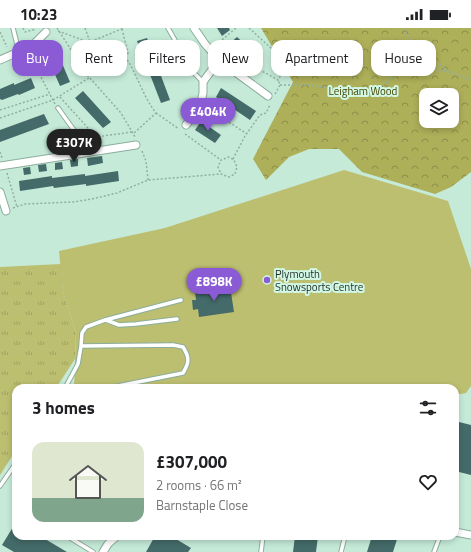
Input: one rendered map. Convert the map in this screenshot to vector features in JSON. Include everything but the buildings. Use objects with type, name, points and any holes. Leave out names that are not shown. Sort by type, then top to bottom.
[{"type":"street","points":[[194,28],[208,46]]},
{"type":"street","points":[[36,40],[43,30]]},
{"type":"street","points":[[0,60],[12,55]]},
{"type":"street","points":[[186,125],[200,107],[203,93],[203,82],[208,75]]},
{"type":"street","points":[[239,76],[268,96]]},
{"type":"street","points":[[3,165],[138,145]]},
{"type":"street","points":[[0,192],[6,211]]},
{"type":"street","points":[[459,533],[471,536]]},
{"type":"street","points":[[103,552],[112,540]]},
{"type":"lane","points":[[13,28],[18,40]]},
{"type":"lane","points":[[168,28],[193,72],[203,82]]},
{"type":"lane","points":[[58,108],[76,133],[80,153]]},
{"type":"lane","points":[[67,384],[78,364],[82,333],[86,327],[105,320],[181,300]]},
{"type":"lane","points":[[105,320],[119,325],[177,319]]},
{"type":"lane","points":[[81,346],[173,345],[183,347],[187,353],[188,364],[183,373],[128,384]]},
{"type":"lane","points":[[0,486],[12,469]]},
{"type":"lane","points":[[74,540],[93,552]]},
{"type":"lane","points":[[261,552],[263,540]]},
{"type":"lane","points":[[341,552],[344,540]]},
{"type":"lane","points":[[434,552],[438,540]]},
{"type":"path","points":[[23,28],[25,32],[43,30]]},
{"type":"path","points":[[57,28],[90,78],[120,113],[133,133],[146,161],[148,180]]},
{"type":"path","points":[[85,28],[89,40]]},
{"type":"path","points":[[95,40],[123,28],[125,40]]},
{"type":"path","points":[[222,40],[236,28]]},
{"type":"path","points":[[248,28],[284,60],[281,75],[278,80]]},
{"type":"path","points":[[404,28],[411,42],[450,72]]},
{"type":"path","points":[[58,31],[84,40]]},
{"type":"path","points":[[0,32],[12,55]]},
{"type":"path","points":[[127,58],[148,103],[156,113],[221,160]]},
{"type":"path","points":[[280,85],[305,85],[358,91],[380,88],[393,77],[406,70],[424,66],[435,70],[450,72],[471,80]]},
{"type":"path","points":[[233,159],[260,115],[266,113],[280,85],[278,80],[260,70],[255,72],[248,83]]},
{"type":"path","points":[[39,76],[53,100]]},
{"type":"path","points":[[0,118],[53,100],[90,78]]},
{"type":"path","points":[[0,110],[50,94]]},
{"type":"path","points":[[60,96],[96,137],[133,133],[156,113]]},
{"type":"path","points":[[200,104],[247,134]]},
{"type":"path","points":[[0,152],[17,207]]},
{"type":"path","points":[[6,211],[25,204],[73,202],[92,199],[117,193],[148,180],[221,174],[229,177],[235,174],[238,167],[233,159],[229,157],[221,160],[218,167],[221,174]]},
{"type":"green space","name":"Leigham Wood","points":[[261,28],[471,28],[471,172],[451,187],[435,194],[362,172],[339,149],[309,149],[289,157],[266,180],[253,159],[293,82],[289,76],[363,76],[363,40],[271,40],[271,45]]},
{"type":"green space","name":"Plymouth Snowsports Centre","points":[[344,170],[448,201],[471,269],[471,386],[466,393],[459,394],[459,384],[74,384],[76,333],[63,292],[59,251],[165,228]]},
{"type":"green space","points":[[61,264],[63,292],[76,333],[75,359],[59,384],[12,384],[12,456],[0,475],[0,267]]},
{"type":"place","name":"Plymouth Snowsports Centre","points":[[267,280]]}]
